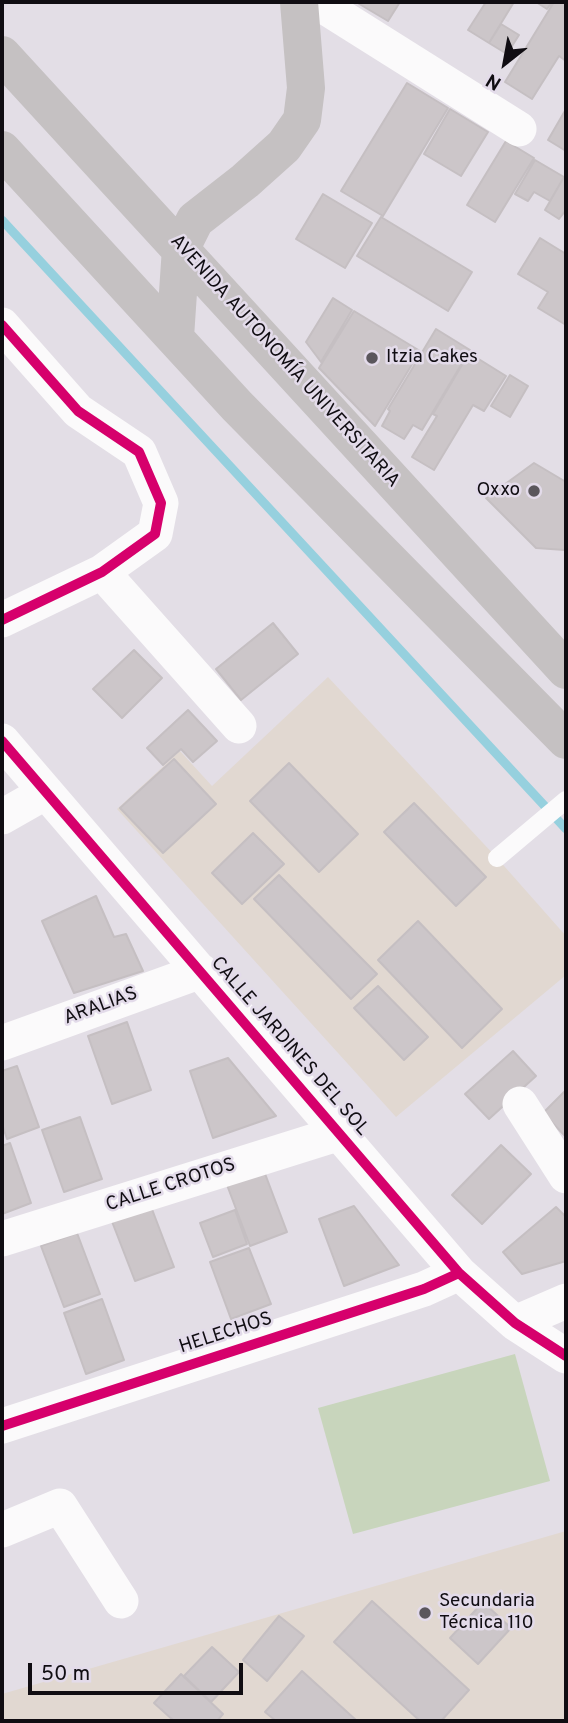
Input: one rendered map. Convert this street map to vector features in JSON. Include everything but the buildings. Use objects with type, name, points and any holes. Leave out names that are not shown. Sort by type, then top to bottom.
[{"type":"main road","points":[[175,337],[181,248],[210,234],[303,160],[326,127],[333,96],[305,3]]},
{"type":"main road","name":"AVENIDA AUTONOMÍA UNIVERSITARIA","points":[[2,55],[566,670]]},
{"type":"main road","points":[[2,150],[237,406],[552,704],[566,740]]},
{"type":"street","points":[[305,3],[519,129]]},
{"type":"street","points":[[2,326],[78,411],[139,452],[161,503],[155,534],[102,572],[2,620]]},
{"type":"street","points":[[102,572],[239,726]]},
{"type":"street","name":"CALLE JARDINES DEL SOL","points":[[2,741],[459,1273],[515,1323],[566,1356]]},
{"type":"street","points":[[2,817],[46,792]]},
{"type":"street","name":"ARALIAS","points":[[2,1043],[201,971]]},
{"type":"street","points":[[520,1104],[566,1176]]},
{"type":"street","name":"CALLE CROTOS","points":[[2,1239],[340,1133]]},
{"type":"street","name":"HELECHOS","points":[[2,1426],[424,1289],[459,1273]]},
{"type":"street","points":[[515,1323],[566,1301]]},
{"type":"street","points":[[2,1530],[60,1506],[121,1601]]},
{"type":"lane","points":[[498,858],[566,800]]},
{"type":"shaded area","points":[[328,677],[566,936],[566,975],[396,1117],[117,809],[180,751],[212,786]]},
{"type":"shaded area","name":"Secundaria Técnica 110","points":[[566,1531],[566,1721],[2,1721],[2,1694]]},
{"type":"green space","points":[[515,1354],[550,1481],[353,1534],[318,1408]]},
{"type":"waterway","points":[[2,220],[566,829]]},
{"type":"cycle path","points":[[2,325],[78,411],[139,452],[161,503],[155,534],[102,572],[2,620]]},
{"type":"cycle path","points":[[2,741],[459,1273],[515,1323],[566,1356]]},
{"type":"cycle path","points":[[2,1426],[424,1289],[459,1273]]},
{"type":"place","name":"Itzia Cakes","points":[[372,358]]},
{"type":"place","name":"Oxxo","points":[[534,491]]},
{"type":"place","name":"Secundaria Técnica 110","points":[[425,1613]]}]
